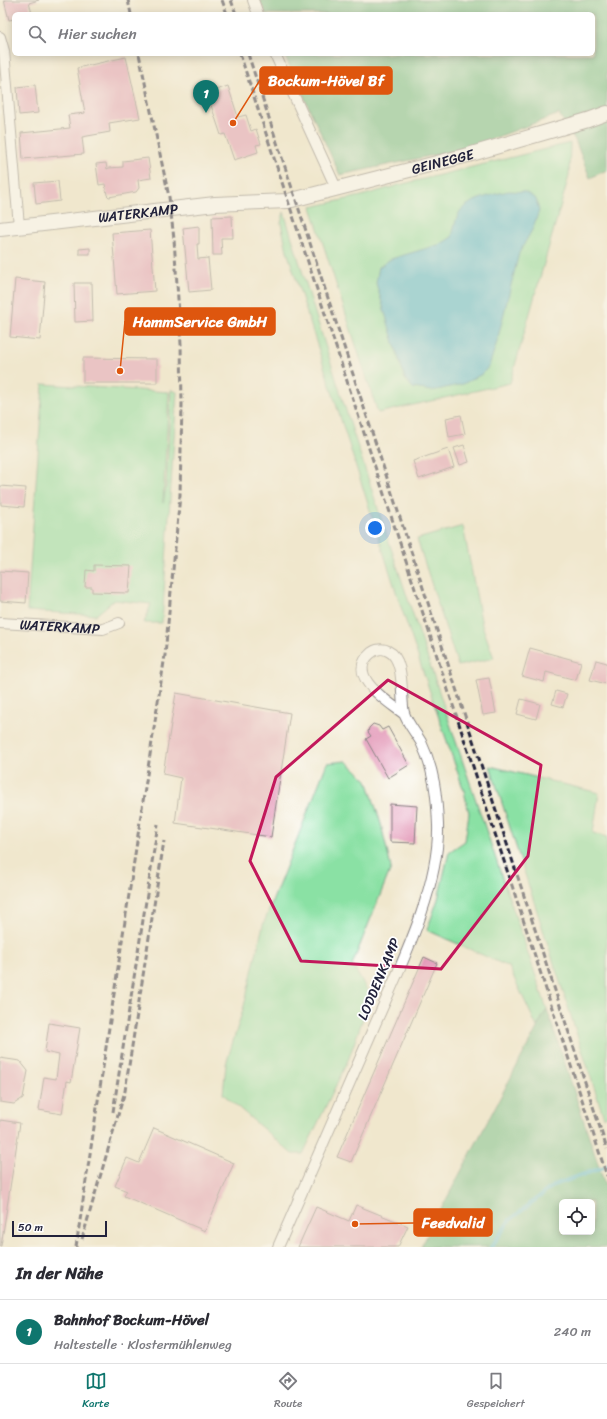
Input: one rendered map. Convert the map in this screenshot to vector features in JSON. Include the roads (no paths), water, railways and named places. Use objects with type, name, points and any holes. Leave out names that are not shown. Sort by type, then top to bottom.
[{"type":"street","points":[[253,0],[257,12]]},
{"type":"street","points":[[0,37],[4,50],[19,226]]},
{"type":"street","points":[[276,56],[337,190]]},
{"type":"street","name":"GEINEGGE","points":[[276,203],[337,190],[483,151],[607,113]]},
{"type":"street","name":"WATERKAMP","points":[[0,228],[215,204],[276,203]]},
{"type":"street","name":"WATERKAMP","points":[[0,623],[102,629],[119,623]]},
{"type":"street","name":"LODDENKAMP","points":[[278,1247],[413,935],[433,875],[438,846],[436,788],[430,761],[404,714],[372,688],[365,679],[362,671],[364,664],[372,652],[381,649],[388,651],[397,659],[401,675],[404,714]]},
{"type":"water","points":[[509,191],[525,192],[536,199],[539,211],[532,230],[519,253],[496,345],[489,366],[482,374],[463,384],[432,391],[413,388],[405,379],[376,283],[379,267],[391,259],[441,244],[452,237],[455,223],[461,210],[465,206],[484,198]]},
{"type":"waterway","name":"GEINEGGE","points":[[491,1247],[510,1220],[554,1185],[607,1166]]},
{"type":"railway","points":[[128,0],[131,12]]},
{"type":"railway","points":[[222,0],[226,12]]},
{"type":"railway","points":[[231,0],[235,12]]},
{"type":"railway","points":[[76,1247],[165,655],[180,495],[182,404],[181,344],[174,239],[169,197],[139,56]]},
{"type":"railway","points":[[241,56],[607,1176]]},
{"type":"railway","points":[[249,56],[607,1149]]},
{"type":"railway","points":[[113,1112],[158,824]]},
{"type":"railway","points":[[82,1239],[125,1091],[164,841]]},
{"type":"place","name":"Bahnhof Bockum-Hövel","points":[[206,113]]},
{"type":"place","name":"Bockum-Hövel Bf","points":[[233,123]]},
{"type":"place","name":"HammService GmbH","points":[[120,371]]},
{"type":"place","name":"Feedvalid","points":[[355,1224]]}]
